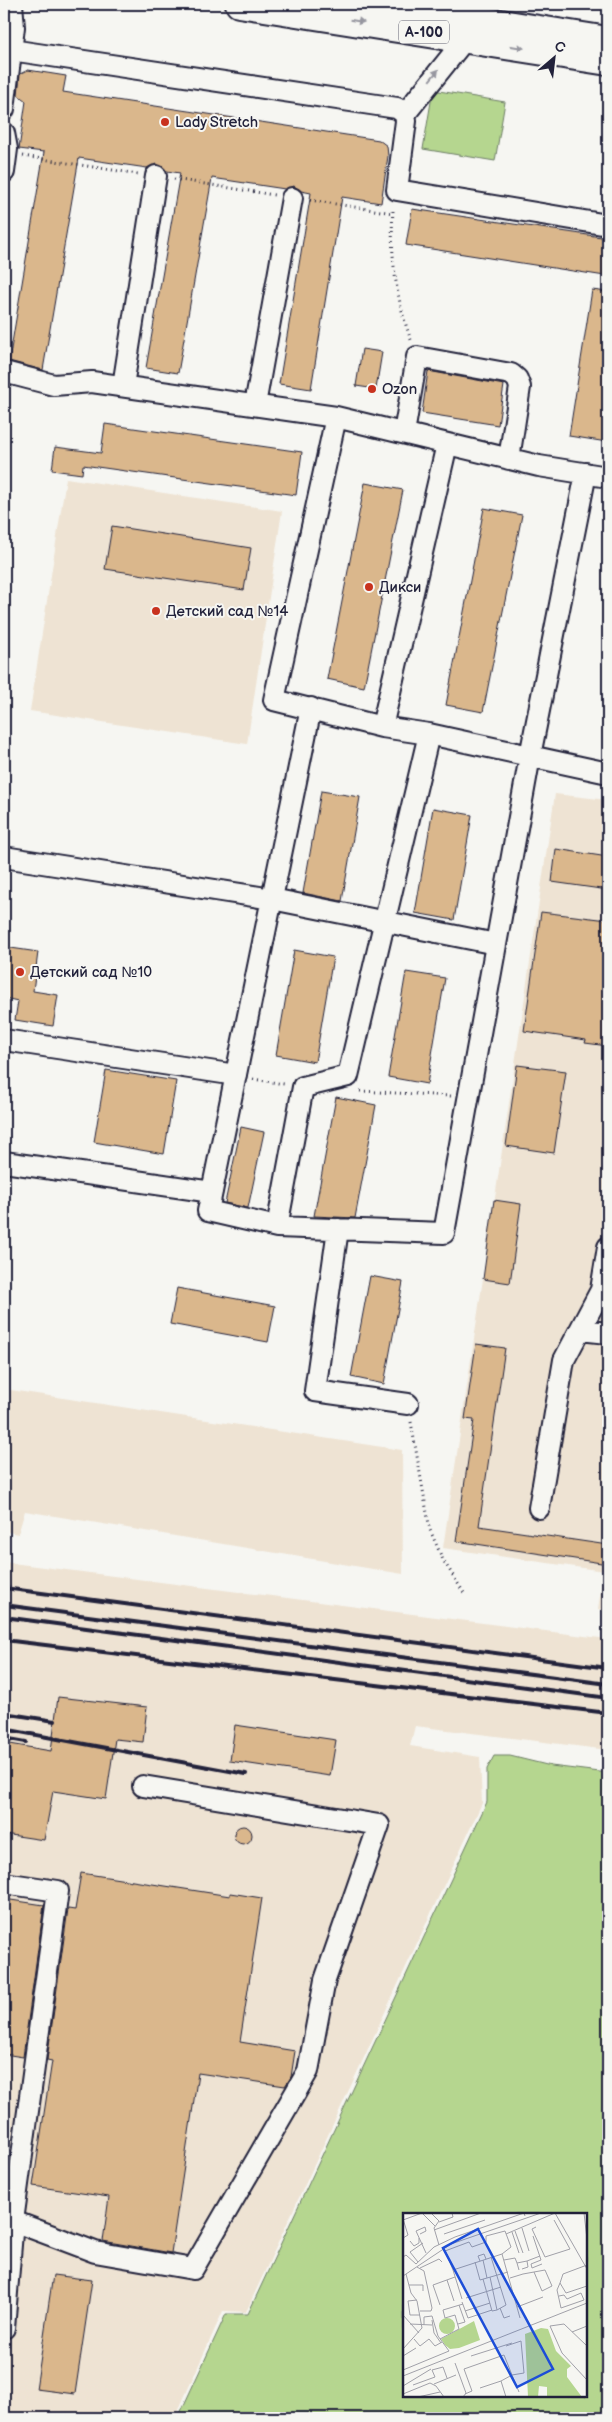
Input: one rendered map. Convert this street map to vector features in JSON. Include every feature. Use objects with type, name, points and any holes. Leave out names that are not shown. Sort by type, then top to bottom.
[{"type":"main road","name":"А-100","points":[[239,4],[466,38],[608,62]]},
{"type":"main road","name":"А-100","points":[[382,4],[455,9],[608,40]]},
{"type":"street","points":[[4,109],[14,27],[12,4]]},
{"type":"street","points":[[404,114],[466,38]]},
{"type":"street","points":[[11,50],[397,108],[404,114],[406,122],[397,190],[608,225]]},
{"type":"street","points":[[4,133],[5,163]]},
{"type":"street","points":[[123,386],[156,176]]},
{"type":"street","points":[[255,405],[292,198]]},
{"type":"street","points":[[404,433],[417,357],[511,374],[520,387],[509,458]]},
{"type":"street","points":[[4,372],[54,385],[92,382],[336,416],[509,458],[608,477]]},
{"type":"street","points":[[336,416],[274,700],[382,727],[429,734],[608,773]]},
{"type":"street","points":[[382,727],[447,444]]},
{"type":"street","points":[[311,708],[208,1211],[277,1227],[444,1233],[530,756],[586,474]]},
{"type":"street","points":[[277,1227],[303,1087],[348,1076],[429,734]]},
{"type":"street","points":[[4,857],[272,899],[496,944]]},
{"type":"street","points":[[4,1040],[236,1075]]},
{"type":"street","points":[[4,1162],[212,1192]]},
{"type":"street","points":[[338,1229],[315,1391],[408,1404]]},
{"type":"street","points":[[539,1508],[564,1360],[601,1290],[608,1247]]},
{"type":"street","points":[[580,1330],[608,1333]]},
{"type":"street","points":[[8,2223],[95,2252],[193,2269],[308,2071],[325,1980],[379,1825],[142,1786]]},
{"type":"street","points":[[4,1883],[58,1891],[8,2223],[4,2328]]},
{"type":"path","points":[[5,163],[156,176],[393,213]]},
{"type":"path","points":[[397,190],[393,213],[394,272],[402,316],[417,357]]},
{"type":"path","points":[[408,1404],[430,1530],[443,1560],[466,1596]]},
{"type":"shaded area","name":"Детский сад №14","points":[[66,478],[282,511],[247,744],[30,711]]},
{"type":"shaded area","points":[[555,794],[608,800],[608,1611],[598,1609],[604,1571],[443,1548]]},
{"type":"shaded area","points":[[4,1389],[402,1450],[403,1574],[25,1511],[18,1534],[4,1531]]},
{"type":"shaded area","points":[[4,1562],[608,1639],[608,1750],[415,1726],[410,1746],[480,1757],[482,1803],[246,2312],[223,2311],[175,2418],[4,2418]]},
{"type":"green space","points":[[433,90],[505,102],[495,161],[423,149]]},
{"type":"green space","points":[[494,1756],[510,1756],[551,1766],[608,1773],[608,2418],[178,2418],[226,2314],[248,2314],[487,1802],[487,1769]]},
{"type":"building","points":[[28,70],[66,76],[63,92],[379,140],[387,146],[388,156],[381,203],[342,197],[311,389],[279,384],[311,193],[301,191],[294,186],[285,189],[212,178],[178,373],[146,368],[180,173],[167,171],[157,164],[147,168],[79,158],[43,370],[9,361],[44,152],[19,149],[26,101],[18,95],[20,74]]},
{"type":"building","points":[[412,209],[608,238],[605,276],[406,245]]},
{"type":"building","points":[[592,290],[608,292],[607,442],[569,436]]},
{"type":"building","points":[[362,349],[382,352],[376,389],[356,386]]},
{"type":"building","points":[[428,371],[504,385],[498,425],[422,413]]},
{"type":"building","points":[[105,424],[302,452],[296,495],[83,465],[82,474],[52,470],[55,447],[101,453]]},
{"type":"building","points":[[365,483],[403,490],[364,687],[327,679]]},
{"type":"building","points":[[484,508],[522,515],[483,712],[446,705]]},
{"type":"building","points":[[112,526],[251,548],[244,590],[105,569]]},
{"type":"building","points":[[321,791],[360,797],[342,901],[303,893]]},
{"type":"building","points":[[433,808],[472,815],[454,920],[415,913]]},
{"type":"building","points":[[556,849],[608,857],[608,890],[552,882]]},
{"type":"building","points":[[541,912],[608,920],[608,1046],[585,1043],[586,1040],[524,1031]]},
{"type":"building","name":"Детский сад №10","points":[[4,947],[38,952],[33,991],[58,995],[53,1026],[15,1020],[18,1001],[4,998]]},
{"type":"building","points":[[294,950],[333,957],[315,1062],[276,1055]]},
{"type":"building","points":[[406,972],[445,978],[427,1084],[388,1077]]},
{"type":"building","points":[[517,1065],[566,1071],[554,1153],[506,1146]]},
{"type":"building","points":[[106,1070],[176,1081],[164,1154],[94,1142]]},
{"type":"building","points":[[336,1097],[376,1105],[355,1218],[314,1216]]},
{"type":"building","points":[[241,1127],[264,1132],[248,1208],[225,1203]]},
{"type":"building","points":[[494,1200],[521,1204],[510,1283],[483,1279]]},
{"type":"building","points":[[370,1276],[403,1282],[384,1384],[351,1377]]},
{"type":"building","points":[[177,1288],[275,1306],[268,1342],[170,1324]]},
{"type":"building","points":[[476,1344],[505,1348],[479,1526],[608,1545],[608,1564],[456,1541],[474,1420],[465,1419]]},
{"type":"building","points":[[58,1697],[147,1707],[143,1742],[115,1739],[106,1799],[53,1791],[44,1840],[4,1834],[4,1743],[51,1751]]},
{"type":"building","points":[[235,1725],[336,1740],[330,1776],[230,1761]]},
{"type":"building","points":[[243,1826],[249,1829],[252,1835],[249,1841],[243,1844],[237,1841],[234,1835],[237,1829]]},
{"type":"building","points":[[81,1873],[230,1896],[230,1893],[262,1898],[240,2042],[295,2051],[291,2077],[285,2086],[198,2073],[171,2253],[103,2241],[109,2197],[33,2186],[52,2061],[47,2060],[68,1909],[75,1910]]},
{"type":"building","points":[[4,1899],[44,1905],[23,2057],[4,2054]]},
{"type":"building","points":[[53,2275],[92,2280],[75,2394],[36,2389]]},
{"type":"railway","points":[[4,1588],[608,1668]]},
{"type":"railway","points":[[4,1605],[608,1684]]},
{"type":"railway","points":[[4,1617],[608,1698]]},
{"type":"railway","points":[[4,1640],[608,1713]]},
{"type":"railway","points":[[4,1713],[55,1721]]},
{"type":"railway","points":[[4,1729],[246,1774]]},
{"type":"railway","points":[[4,1738],[26,1742]]},
{"type":"place","name":"Lady Stretch","points":[[165,122]]},
{"type":"place","name":"Ozon","points":[[372,389]]},
{"type":"place","name":"Дикси","points":[[369,587]]},
{"type":"place","name":"Детский сад №14","points":[[156,611]]},
{"type":"place","name":"Детский сад №10","points":[[20,972]]}]
